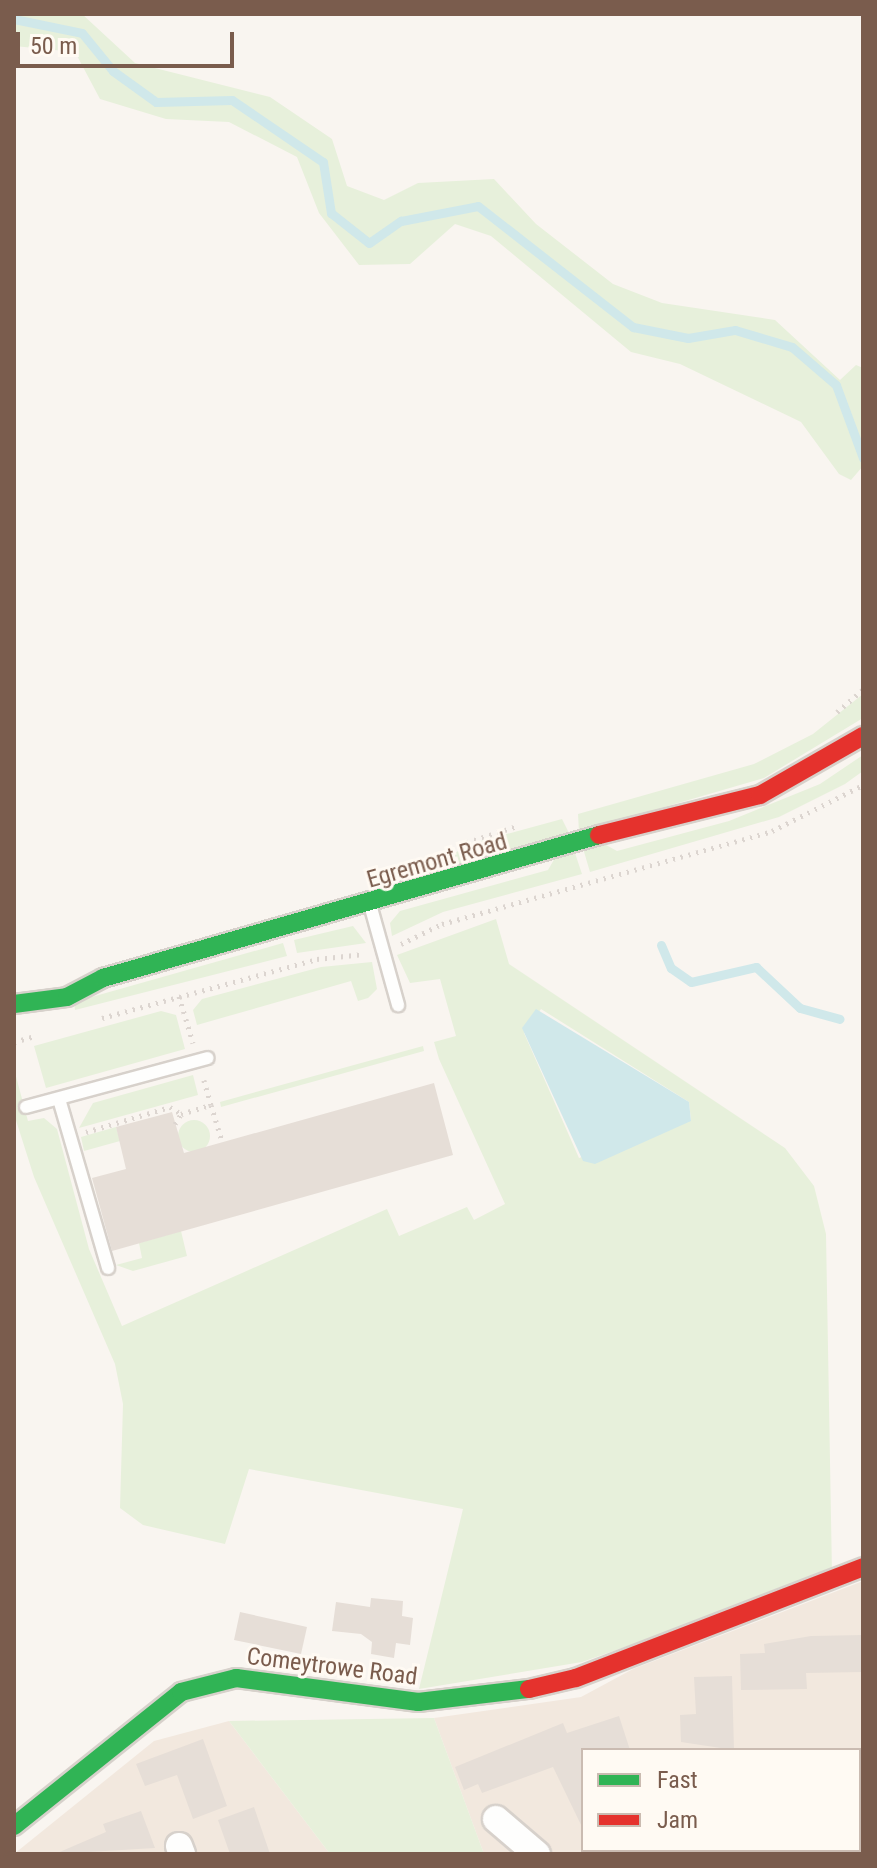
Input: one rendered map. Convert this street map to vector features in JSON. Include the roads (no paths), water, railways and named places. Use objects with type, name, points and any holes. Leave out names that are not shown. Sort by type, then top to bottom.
[{"type":"street","name":"Egremont Road","points":[[14,1004],[67,997],[103,978],[370,905],[596,834],[642,830],[760,795],[863,736]]},
{"type":"street","name":"Comeytrowe Road","points":[[14,1826],[181,1692],[236,1678],[418,1702],[509,1694],[576,1678],[863,1567]]},
{"type":"street","points":[[496,1819],[537,1854]]},
{"type":"lane","points":[[370,905],[398,1005]]},
{"type":"lane","points":[[26,1107],[207,1058]]},
{"type":"lane","points":[[59,1099],[108,1268]]},
{"type":"water","points":[[536,1009],[689,1102],[691,1121],[595,1164],[583,1161],[522,1028]]},
{"type":"waterway","points":[[14,19],[82,33],[113,71],[156,102],[232,100],[323,162],[331,213],[369,243],[401,221],[478,206],[633,327],[688,338],[735,330],[792,347],[836,385],[863,458]]},
{"type":"waterway","points":[[661,945],[671,968],[691,982],[756,967],[800,1008],[840,1019]]}]
